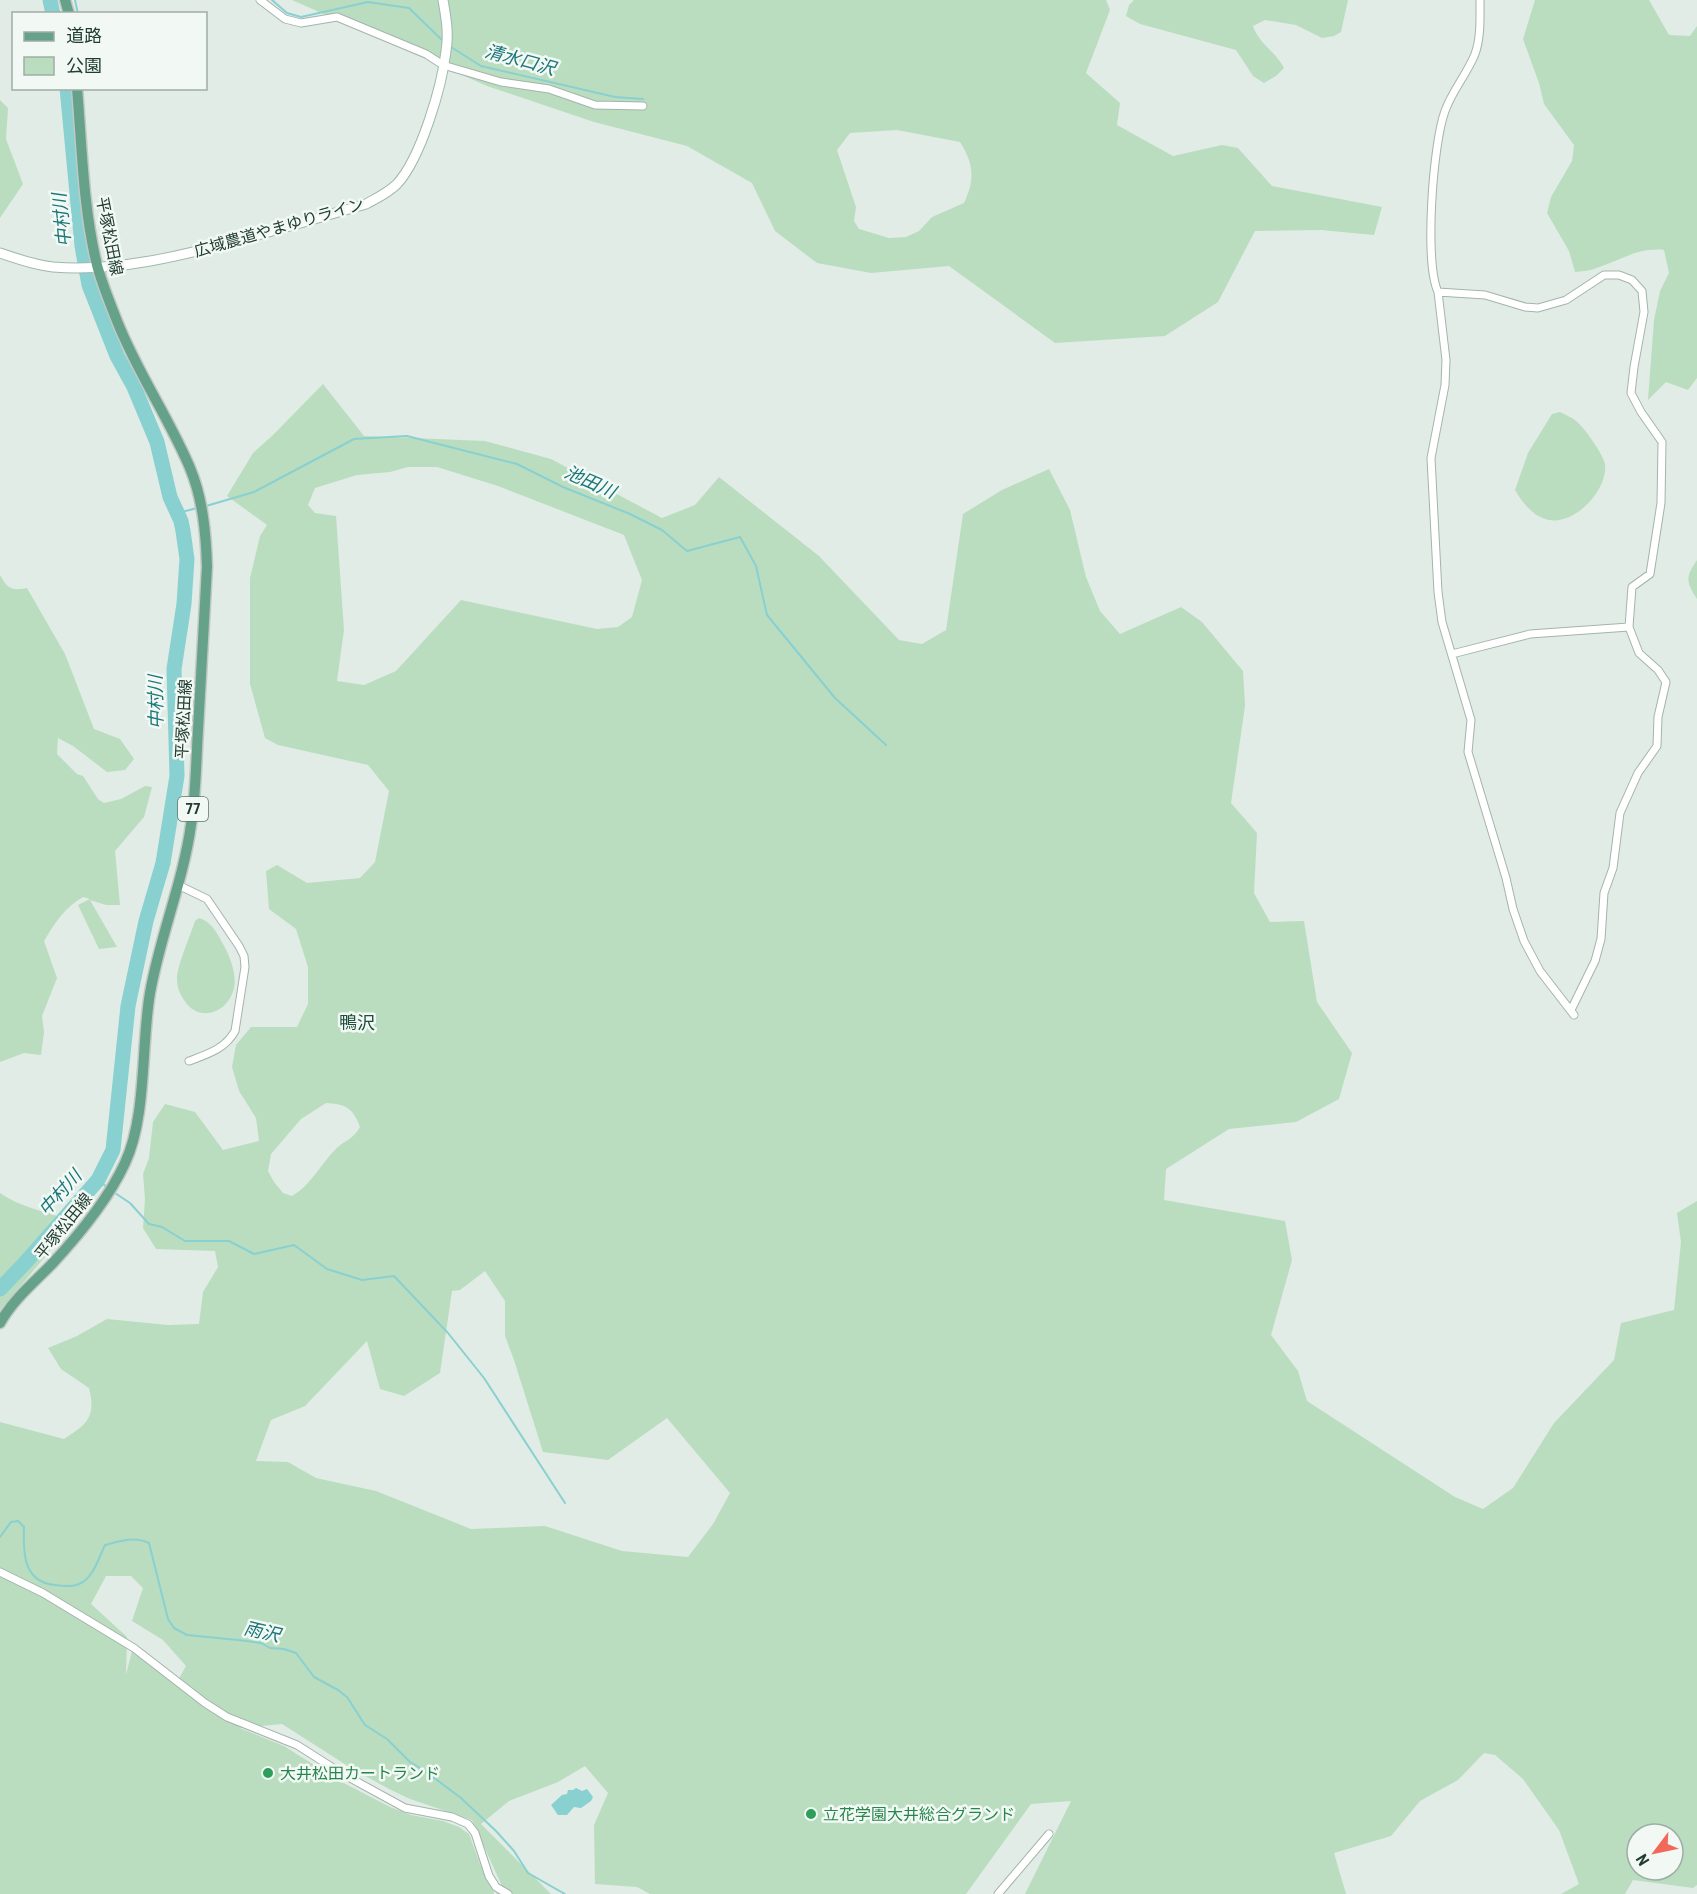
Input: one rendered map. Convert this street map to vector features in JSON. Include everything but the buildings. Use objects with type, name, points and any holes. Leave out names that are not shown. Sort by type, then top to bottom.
[{"type":"main road","name":"平塚松田線","points":[[0,1323],[12,1306],[59,1256],[101,1203],[117,1180],[128,1156],[137,1124],[150,994],[159,947],[188,847],[194,803],[207,567],[201,504],[191,470],[135,363],[94,267],[77,90]]},
{"type":"street","points":[[260,0],[285,19],[301,23],[337,17],[426,54],[443,65],[501,82],[549,89],[595,105],[643,106]]},
{"type":"street","name":"広域農道やまゆりライン","points":[[0,253],[24,261],[55,267],[94,267],[156,260],[211,248],[366,204],[385,194],[405,174],[416,155],[433,106],[447,49],[447,26],[443,0]]},
{"type":"street","points":[[1438,292],[1485,295],[1525,307],[1538,308],[1566,300],[1604,275],[1619,275],[1632,280],[1642,291],[1644,312],[1631,393],[1662,442],[1661,502],[1650,574],[1632,587],[1629,627],[1639,653],[1658,670],[1666,682],[1658,717],[1657,746],[1638,773],[1620,813],[1613,868],[1604,893],[1600,939],[1595,961],[1573,1012],[1540,971],[1524,941],[1512,909],[1506,878],[1468,752],[1471,720],[1442,622],[1438,592],[1431,458],[1445,385],[1444,336],[1435,285],[1431,243],[1431,199],[1441,122],[1446,107],[1475,54],[1479,35],[1480,0]]},
{"type":"street","points":[[1452,654],[1530,634],[1629,627]]},
{"type":"street","points":[[178,885],[207,899],[239,945],[244,956],[245,967],[235,1031],[231,1039],[216,1051],[189,1061]]},
{"type":"street","points":[[0,1572],[44,1593],[134,1648],[205,1703],[227,1717],[297,1745],[341,1773],[405,1808],[452,1817],[468,1824],[475,1833],[489,1876],[495,1887],[508,1894]]},
{"type":"street","points":[[998,1894],[1050,1834]]},
{"type":"green space","points":[[292,0],[1106,0],[1110,10],[1086,73],[1120,103],[1117,125],[1173,156],[1222,145],[1238,148],[1272,186],[1382,207],[1374,235],[1321,230],[1255,231],[1218,302],[1165,336],[1055,343],[949,266],[871,273],[817,263],[775,231],[752,183],[687,146],[594,122],[487,86]],"holes":[[[897,130],[960,142],[968,158],[971,172],[970,187],[964,203],[932,217],[919,231],[906,237],[889,238],[859,229],[854,221],[856,207],[837,150],[850,133]]]},
{"type":"green space","points":[[1134,0],[1348,0],[1341,32],[1334,36],[1322,38],[1296,25],[1265,20],[1253,26],[1259,38],[1284,68],[1264,83],[1253,76],[1236,50],[1140,24],[1126,16],[1129,5]]},
{"type":"green space","points":[[1535,0],[1649,0],[1669,35],[1690,36],[1697,26],[1697,378],[1688,390],[1666,382],[1648,400],[1654,320],[1660,291],[1669,273],[1664,250],[1637,253],[1594,269],[1575,272],[1569,251],[1547,213],[1551,197],[1572,161],[1574,145],[1544,104],[1523,39]]},
{"type":"green space","points":[[0,100],[8,108],[6,139],[23,184],[0,218]]},
{"type":"green space","points":[[323,384],[364,436],[485,441],[551,459],[662,518],[695,505],[719,477],[819,556],[899,640],[922,644],[946,630],[963,514],[1002,490],[1049,469],[1070,510],[1086,577],[1100,611],[1120,634],[1181,607],[1202,622],[1243,671],[1245,706],[1231,803],[1257,833],[1254,893],[1270,922],[1304,921],[1317,1002],[1352,1053],[1339,1099],[1296,1122],[1229,1129],[1166,1169],[1164,1200],[1285,1221],[1292,1260],[1271,1335],[1298,1371],[1307,1401],[1455,1497],[1483,1509],[1513,1488],[1554,1423],[1614,1360],[1621,1323],[1674,1310],[1681,1242],[1677,1213],[1697,1201],[1697,1885],[1693,1888],[1648,1882],[1685,1882],[1685,1822],[1625,1822],[1625,1882],[1632,1882],[1625,1894],[1561,1894],[1579,1884],[1559,1830],[1523,1779],[1495,1755],[1484,1753],[1458,1780],[1420,1801],[1391,1836],[1334,1853],[1346,1894],[1025,1894],[1071,1801],[1031,1804],[966,1894],[650,1894],[637,1887],[595,1884],[594,1825],[608,1793],[585,1766],[558,1782],[509,1801],[481,1824],[551,1894],[496,1894],[502,1886],[472,1820],[410,1799],[389,1789],[282,1724],[240,1728],[284,1746],[338,1780],[390,1807],[411,1815],[443,1821],[459,1827],[469,1834],[494,1894],[0,1894],[0,1422],[64,1439],[79,1429],[88,1418],[91,1406],[89,1388],[61,1369],[48,1348],[77,1336],[107,1319],[168,1325],[199,1324],[203,1292],[218,1267],[215,1251],[156,1249],[143,1228],[145,1199],[143,1174],[149,1158],[153,1122],[165,1104],[195,1112],[223,1150],[259,1141],[256,1118],[239,1091],[232,1067],[236,1045],[251,1027],[297,1027],[308,1004],[308,967],[296,929],[269,909],[266,871],[277,865],[307,883],[360,878],[375,862],[389,791],[368,765],[278,745],[265,738],[250,684],[250,578],[260,536],[267,525],[227,496],[253,453]],"holes":[[[408,467],[437,467],[498,486],[624,535],[642,580],[632,617],[618,627],[597,629],[461,600],[396,671],[364,685],[337,681],[344,630],[336,516],[315,513],[308,505],[315,488],[357,475],[390,472]],[[326,1103],[348,1108],[355,1115],[360,1127],[354,1135],[335,1150],[305,1186],[292,1196],[283,1193],[268,1171],[271,1154],[301,1119]],[[485,1271],[505,1301],[505,1336],[543,1452],[608,1460],[667,1418],[730,1493],[713,1524],[688,1557],[622,1551],[545,1526],[471,1529],[376,1491],[316,1478],[288,1462],[256,1461],[271,1420],[305,1406],[367,1341],[380,1389],[404,1396],[440,1373],[452,1291],[460,1290]],[[106,1576],[131,1576],[143,1588],[132,1621],[163,1640],[186,1666],[176,1684],[132,1651],[126,1675],[127,1637],[91,1604]]]},
{"type":"green space","points":[[1560,412],[1579,424],[1588,435],[1604,460],[1605,474],[1588,504],[1569,517],[1549,520],[1533,512],[1515,490],[1528,453],[1552,414]]},
{"type":"green space","points":[[1697,560],[1697,599],[1688,580],[1690,571]]},
{"type":"green space","points":[[0,575],[11,588],[27,588],[65,654],[94,729],[120,739],[134,759],[125,770],[107,772],[73,746],[58,738],[57,754],[77,774],[83,776],[98,799],[104,803],[121,799],[145,786],[152,787],[144,817],[115,851],[120,905],[106,905],[90,900],[117,947],[99,949],[78,905],[90,899],[83,897],[65,911],[44,941],[57,978],[42,1016],[44,1032],[41,1055],[24,1053],[0,1062]]},
{"type":"green space","points":[[199,918],[211,925],[219,936],[235,977],[231,997],[226,1004],[212,1012],[204,1013],[190,1007],[184,1000],[177,981],[184,950],[195,921]]},
{"type":"green space","points":[[0,1193],[33,1209],[55,1215],[65,1228],[45,1257],[0,1310]]},
{"type":"water","points":[[576,1788],[582,1791],[587,1789],[593,1797],[591,1801],[581,1808],[574,1807],[567,1815],[558,1815],[551,1805],[562,1795],[567,1794],[568,1790]]},
{"type":"waterway","name":"中村川","points":[[50,0],[53,12]]},
{"type":"waterway","name":"清水口沢","points":[[75,0],[78,12]]},
{"type":"waterway","name":"清水口沢","points":[[272,0],[287,13],[301,17],[368,2],[409,8],[444,42]]},
{"type":"waterway","name":"清水口沢","points":[[451,47],[481,66],[615,97],[643,99]]},
{"type":"waterway","name":"中村川","points":[[0,1289],[98,1180],[113,1150],[128,1006],[146,921],[163,863],[177,776],[174,669],[184,604],[187,559],[183,531],[170,497],[157,442],[134,387],[117,356],[89,285],[82,246],[67,90]]},
{"type":"waterway","name":"池田川","points":[[206,506],[254,492],[354,439],[407,436],[517,464],[563,487],[630,514],[662,530],[687,551],[740,537],[756,566],[767,615],[835,698],[886,745]]},
{"type":"waterway","name":"池田川","points":[[178,513],[197,508]]},
{"type":"waterway","points":[[98,1180],[108,1188]]},
{"type":"waterway","points":[[112,1191],[130,1203],[149,1224],[162,1227],[185,1241],[229,1241],[254,1254],[294,1245],[327,1269],[362,1280],[394,1276],[448,1333],[484,1378],[565,1503]]},
{"type":"waterway","name":"雨沢","points":[[0,1537],[11,1522],[18,1521],[24,1527],[25,1556],[31,1572],[44,1583],[64,1586],[77,1585],[84,1581],[95,1567],[105,1545],[132,1540],[149,1543],[168,1619],[174,1628],[187,1635],[261,1643],[270,1648],[296,1653],[314,1677],[347,1697],[365,1725],[387,1739],[410,1762],[461,1798],[496,1831],[514,1851],[528,1873],[565,1894]]},
{"type":"place","name":"大井松田カートランド","points":[[268,1773]]},
{"type":"place","name":"立花学園大井総合グランド","points":[[811,1814]]},
{"type":"district","name":"鴨沢","points":[[357,1023]]}]
